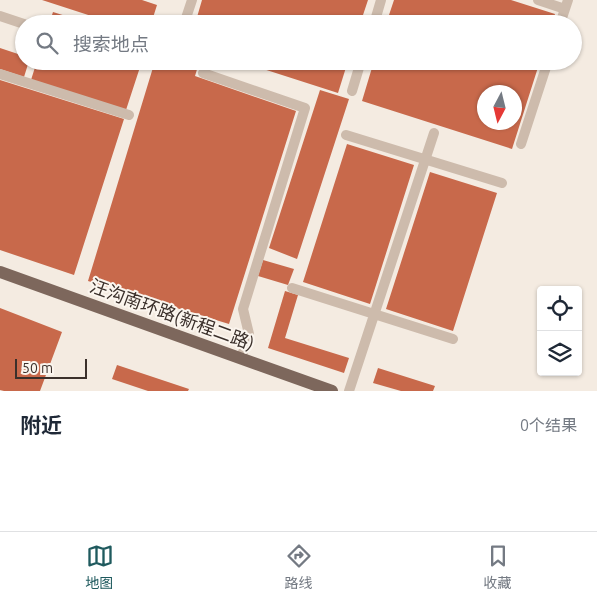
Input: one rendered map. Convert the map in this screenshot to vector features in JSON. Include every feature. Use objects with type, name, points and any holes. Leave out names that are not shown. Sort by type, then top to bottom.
[{"type":"main road","name":"汪沟南环路(新程二路)","points":[[0,272],[240,358],[302,386],[332,391]]},
{"type":"lane","points":[[187,15],[192,0]]},
{"type":"lane","points":[[377,15],[381,0]]},
{"type":"lane","points":[[538,0],[567,4]]},
{"type":"lane","points":[[0,16],[15,21]]},
{"type":"lane","points":[[352,91],[359,70]]},
{"type":"lane","points":[[521,144],[545,70]]},
{"type":"lane","points":[[204,73],[305,108],[243,308],[249,334],[240,358]]},
{"type":"lane","points":[[0,74],[129,115]]},
{"type":"lane","points":[[349,391],[434,134]]},
{"type":"lane","points":[[346,135],[502,184]]},
{"type":"lane","points":[[292,288],[452,339]]},
{"type":"building","points":[[42,0],[142,0],[157,5],[154,15],[88,15]]},
{"type":"building","points":[[202,0],[368,0],[363,15],[198,15]]},
{"type":"building","points":[[394,0],[511,0],[555,14],[555,15],[389,15]]},
{"type":"building","points":[[53,12],[63,15],[52,15]]},
{"type":"building","points":[[0,48],[15,53],[15,70],[26,70],[24,77],[0,69]]},
{"type":"building","points":[[34,70],[139,70],[126,110],[31,80]]},
{"type":"building","points":[[152,70],[197,70],[195,76],[296,111],[229,324],[88,281]]},
{"type":"building","points":[[266,70],[345,70],[338,93]]},
{"type":"building","points":[[371,70],[537,70],[522,118],[522,85],[477,85],[477,130],[518,130],[512,149],[362,101]]},
{"type":"building","points":[[0,80],[124,119],[74,275],[0,250]]},
{"type":"building","points":[[320,90],[349,99],[297,259],[269,248]]},
{"type":"building","points":[[347,144],[414,165],[370,304],[303,282]]},
{"type":"building","points":[[430,172],[497,193],[453,331],[386,309]]},
{"type":"building","points":[[263,260],[294,269],[288,285],[258,276]]},
{"type":"building","points":[[285,291],[298,295],[285,338],[349,358],[344,373],[268,348]]},
{"type":"building","points":[[0,308],[62,332],[40,391],[0,390]]},
{"type":"building","points":[[117,365],[189,389],[188,391],[148,391],[112,379]]},
{"type":"building","points":[[378,368],[435,386],[433,391],[401,391],[373,383]]}]
